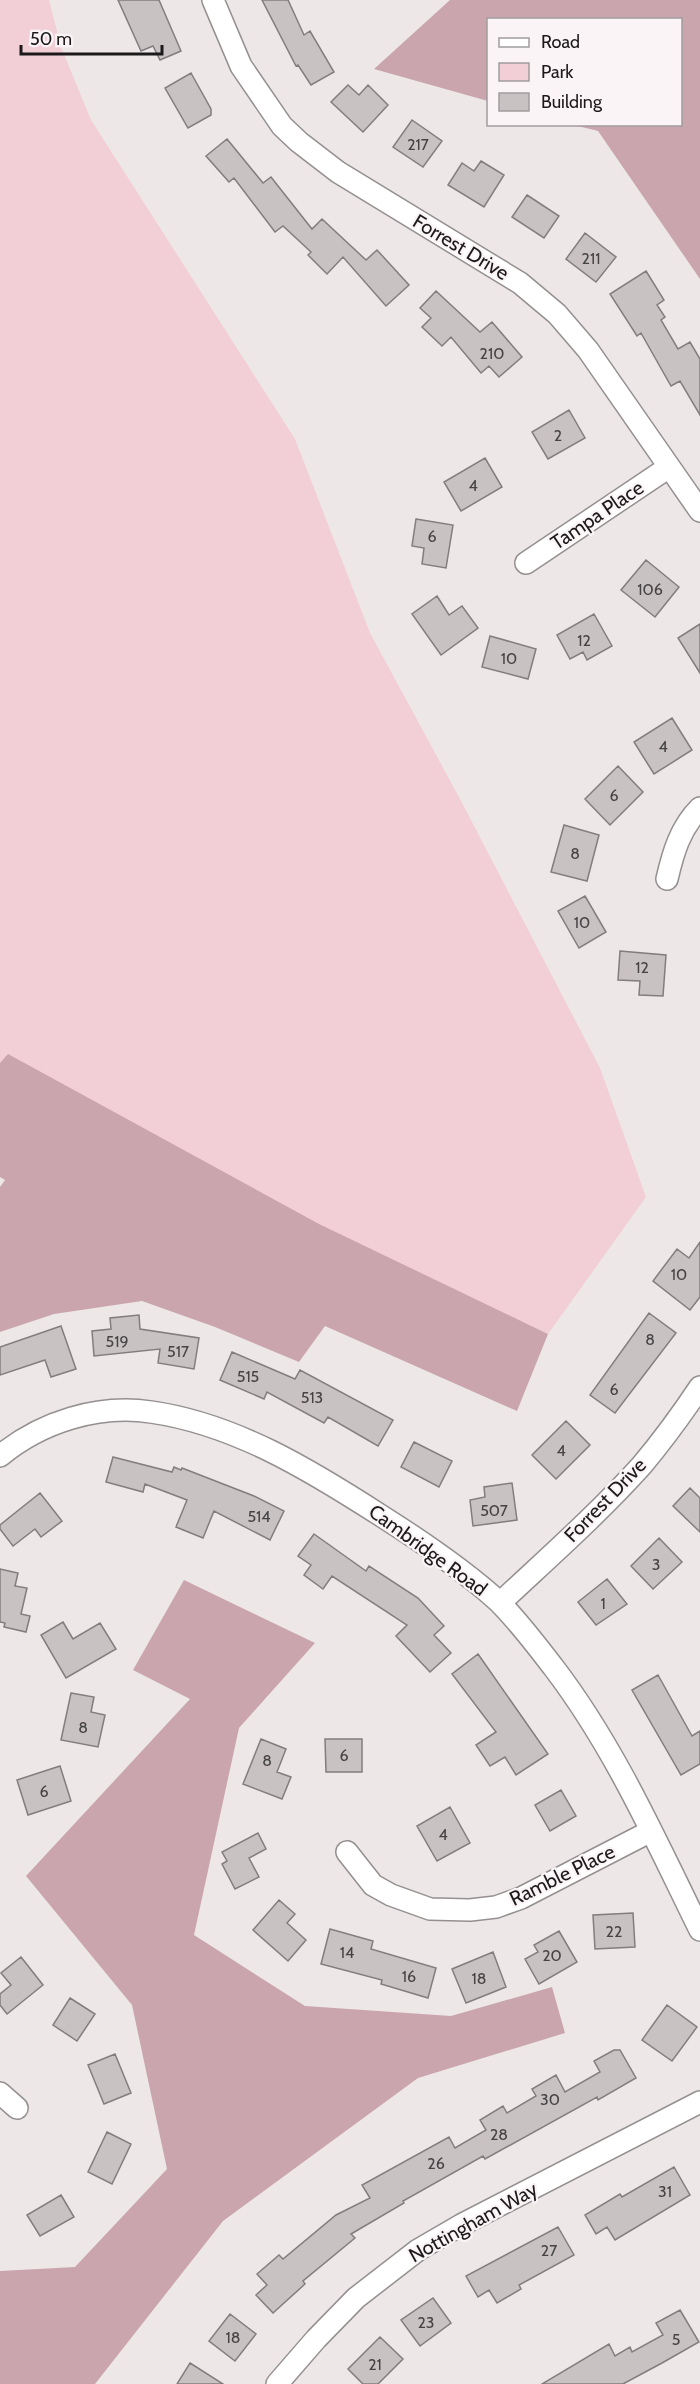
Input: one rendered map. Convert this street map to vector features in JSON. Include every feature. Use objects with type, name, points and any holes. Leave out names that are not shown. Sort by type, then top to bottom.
[{"type":"street","name":"Forrest Drive","points":[[213,0],[241,66],[282,126],[338,172],[520,283],[548,306],[588,350],[700,511]]},
{"type":"street","name":"Tampa Place","points":[[526,563],[669,467]]},
{"type":"street","points":[[667,879],[674,850],[682,831],[700,808]]},
{"type":"street","name":"Forrest Drive","points":[[500,1603],[633,1474],[661,1442],[700,1387]]},
{"type":"street","name":"Cambridge Road","points":[[0,1456],[32,1434],[89,1414],[126,1410],[191,1420],[261,1447],[328,1482],[426,1545],[500,1603],[576,1699],[610,1753],[700,1930]]},
{"type":"street","name":"Ramble Place","points":[[347,1852],[373,1885],[391,1895],[430,1909],[470,1911],[496,1907],[521,1898],[651,1831]]},
{"type":"street","points":[[0,2093],[17,2108]]},
{"type":"street","name":"Nottingham Way","points":[[277,2384],[356,2298],[418,2250],[700,2102]]},
{"type":"green space","points":[[0,0],[49,0],[61,47],[91,120],[295,439],[370,633],[460,799],[600,1068],[646,1197],[548,1334],[525,1323],[0,1165]]},
{"type":"shaded area","points":[[450,0],[700,0],[700,279],[598,131],[578,126],[682,126],[682,18],[487,18],[487,101],[374,69]]},
{"type":"shaded area","points":[[8,1054],[319,1224],[548,1334],[517,1411],[325,1326],[299,1362],[215,1327],[142,1301],[54,1314],[0,1332],[0,1187],[5,1180],[0,1177],[0,1063]]},
{"type":"shaded area","points":[[184,1580],[315,1643],[239,1728],[194,1935],[305,2006],[451,2016],[552,1987],[565,2033],[418,2078],[223,2221],[95,2384],[0,2384],[0,2271],[75,2267],[167,2169],[132,2005],[26,1876],[190,1699],[133,1670]]},
{"type":"building","points":[[118,0],[159,0],[181,51],[160,60],[153,46],[141,51]]},
{"type":"building","points":[[262,0],[288,0],[304,35],[310,31],[334,72],[311,85],[298,65],[296,66]]},
{"type":"building","points":[[191,73],[211,109],[211,115],[188,128],[165,88]]},
{"type":"building","points":[[348,85],[359,95],[368,85],[388,105],[363,132],[331,102]]},
{"type":"building","points":[[412,120],[442,141],[423,167],[393,147]]},
{"type":"building","points":[[227,139],[263,183],[271,177],[312,229],[322,219],[366,260],[377,250],[409,285],[386,306],[343,257],[327,274],[308,255],[311,252],[283,226],[275,232],[234,178],[229,182],[206,156]]},
{"type":"building","points":[[481,161],[504,175],[484,207],[448,185],[462,163],[474,171]]},
{"type":"building","points":[[527,195],[559,216],[544,238],[512,217]]},
{"type":"building","points":[[585,233],[616,257],[596,282],[566,259]]},
{"type":"building","points":[[646,271],[664,300],[657,305],[665,317],[661,320],[678,349],[690,342],[700,359],[700,415],[680,381],[671,386],[641,333],[637,336],[610,294]]},
{"type":"building","points":[[436,291],[480,332],[492,322],[522,357],[499,377],[489,366],[481,373],[451,337],[442,346],[422,327],[431,318],[420,308]]},
{"type":"building","points":[[569,410],[585,438],[548,459],[532,432]]},
{"type":"building","points":[[485,458],[502,487],[461,511],[444,482]]},
{"type":"building","points":[[416,519],[453,525],[446,568],[422,564],[424,548],[412,546]]},
{"type":"building","points":[[646,560],[679,587],[655,617],[621,590]]},
{"type":"building","points":[[437,596],[449,615],[462,606],[478,628],[441,655],[412,614]]},
{"type":"building","points":[[594,614],[612,646],[587,660],[583,652],[570,659],[557,635]]},
{"type":"building","points":[[700,624],[700,673],[678,638]]},
{"type":"building","points":[[490,636],[536,649],[528,679],[482,667]]},
{"type":"building","points":[[672,718],[692,750],[654,774],[634,742]]},
{"type":"building","points":[[618,766],[643,792],[610,825],[585,799]]},
{"type":"building","points":[[564,825],[599,835],[587,881],[551,872]]},
{"type":"building","points":[[585,896],[606,932],[579,948],[558,911]]},
{"type":"building","points":[[620,951],[666,955],[663,996],[639,995],[640,981],[618,980]]},
{"type":"building","points":[[700,1242],[700,1297],[690,1310],[653,1281],[677,1249],[689,1258]]},
{"type":"building","points":[[649,1313],[676,1333],[615,1413],[590,1395]]},
{"type":"building","points":[[139,1315],[140,1329],[199,1338],[194,1369],[158,1363],[160,1349],[94,1356],[92,1331],[111,1329],[110,1318]]},
{"type":"building","points":[[61,1326],[76,1369],[51,1377],[45,1360],[0,1375],[0,1347]]},
{"type":"building","points":[[232,1352],[295,1379],[300,1370],[393,1420],[378,1446],[328,1417],[324,1423],[267,1392],[264,1399],[220,1380]]},
{"type":"building","points":[[566,1421],[590,1445],[556,1479],[532,1455]]},
{"type":"building","points":[[414,1442],[452,1461],[439,1487],[401,1467]]},
{"type":"building","points":[[113,1457],[172,1472],[174,1467],[181,1470],[182,1468],[254,1496],[284,1511],[270,1540],[214,1511],[203,1538],[176,1527],[187,1500],[145,1484],[143,1492],[106,1482]]},
{"type":"building","points":[[512,1483],[517,1520],[473,1526],[470,1500],[485,1497],[484,1487]]},
{"type":"building","points":[[690,1488],[700,1498],[700,1532],[673,1506]]},
{"type":"building","points":[[40,1493],[62,1521],[41,1537],[35,1529],[13,1546],[0,1529],[0,1525]]},
{"type":"building","points":[[314,1534],[366,1571],[369,1566],[418,1598],[444,1626],[434,1635],[451,1653],[430,1672],[396,1636],[407,1625],[332,1576],[323,1589],[304,1575],[311,1565],[298,1556]]},
{"type":"building","points":[[659,1538],[682,1562],[653,1589],[631,1566]]},
{"type":"building","points":[[0,1569],[18,1573],[15,1586],[27,1588],[21,1614],[30,1616],[26,1632],[4,1627],[5,1623],[0,1622]]},
{"type":"building","points":[[607,1579],[627,1604],[596,1625],[578,1602]]},
{"type":"building","points":[[63,1622],[73,1639],[100,1623],[116,1649],[66,1678],[41,1635]]},
{"type":"building","points":[[478,1654],[548,1754],[516,1775],[505,1757],[490,1766],[476,1745],[496,1732],[452,1674]]},
{"type":"building","points":[[658,1675],[692,1736],[700,1731],[700,1764],[681,1775],[632,1690]]},
{"type":"building","points":[[71,1693],[94,1697],[91,1712],[105,1715],[98,1747],[61,1740]]},
{"type":"building","points":[[261,1739],[286,1749],[277,1772],[291,1777],[282,1799],[243,1784]]},
{"type":"building","points":[[325,1739],[362,1739],[362,1772],[326,1772]]},
{"type":"building","points":[[60,1766],[71,1801],[28,1815],[17,1780]]},
{"type":"building","points":[[561,1790],[576,1816],[550,1831],[535,1805]]},
{"type":"building","points":[[450,1807],[470,1843],[437,1861],[417,1826]]},
{"type":"building","points":[[258,1833],[266,1849],[249,1858],[259,1877],[235,1889],[222,1864],[227,1861],[222,1852]]},
{"type":"building","points":[[279,1900],[295,1914],[287,1923],[306,1940],[288,1961],[253,1930]]},
{"type":"building","points":[[633,1913],[635,1947],[595,1949],[593,1915]]},
{"type":"building","points":[[330,1929],[373,1941],[371,1949],[436,1968],[428,1998],[381,1984],[382,1980],[321,1964]]},
{"type":"building","points":[[559,1931],[577,1962],[539,1984],[525,1959],[538,1952],[534,1945]]},
{"type":"building","points":[[493,1952],[506,1987],[466,2003],[452,1969]]},
{"type":"building","points":[[21,1957],[43,1985],[7,2014],[0,2005],[0,1994],[11,1985],[1,1973]]},
{"type":"building","points":[[70,1998],[95,2014],[77,2041],[53,2025]]},
{"type":"building","points":[[667,2005],[697,2027],[672,2061],[642,2040]]},
{"type":"building","points":[[614,2050],[620,2050],[636,2078],[485,2159],[483,2156],[403,2201],[404,2203],[351,2234],[355,2238],[303,2281],[305,2284],[273,2313],[256,2295],[267,2285],[257,2274],[279,2255],[283,2259],[336,2215],[370,2198],[362,2185],[449,2137],[455,2148],[486,2130],[480,2120],[503,2106],[507,2113],[536,2096],[532,2089],[556,2075],[565,2092],[600,2072],[594,2061]]},
{"type":"building","points":[[115,2054],[131,2093],[104,2104],[88,2065]]},
{"type":"building","points":[[107,2132],[131,2144],[112,2184],[88,2172]]},
{"type":"building","points":[[674,2167],[690,2195],[615,2240],[607,2227],[596,2234],[585,2215],[620,2194],[622,2197]]},
{"type":"building","points":[[61,2195],[74,2217],[40,2236],[27,2215]]},
{"type":"building","points":[[558,2227],[574,2255],[519,2285],[521,2289],[497,2303],[489,2290],[478,2297],[466,2276]]},
{"type":"building","points":[[433,2298],[451,2323],[420,2346],[401,2320]]},
{"type":"building","points":[[680,2310],[699,2342],[623,2384],[542,2384],[609,2344],[615,2356],[630,2347],[632,2352],[663,2335],[656,2323]]},
{"type":"building","points":[[230,2314],[256,2334],[235,2361],[209,2341]]},
{"type":"building","points":[[380,2337],[403,2359],[378,2384],[363,2384],[348,2369]]},
{"type":"building","points":[[190,2363],[223,2384],[177,2384]]}]
